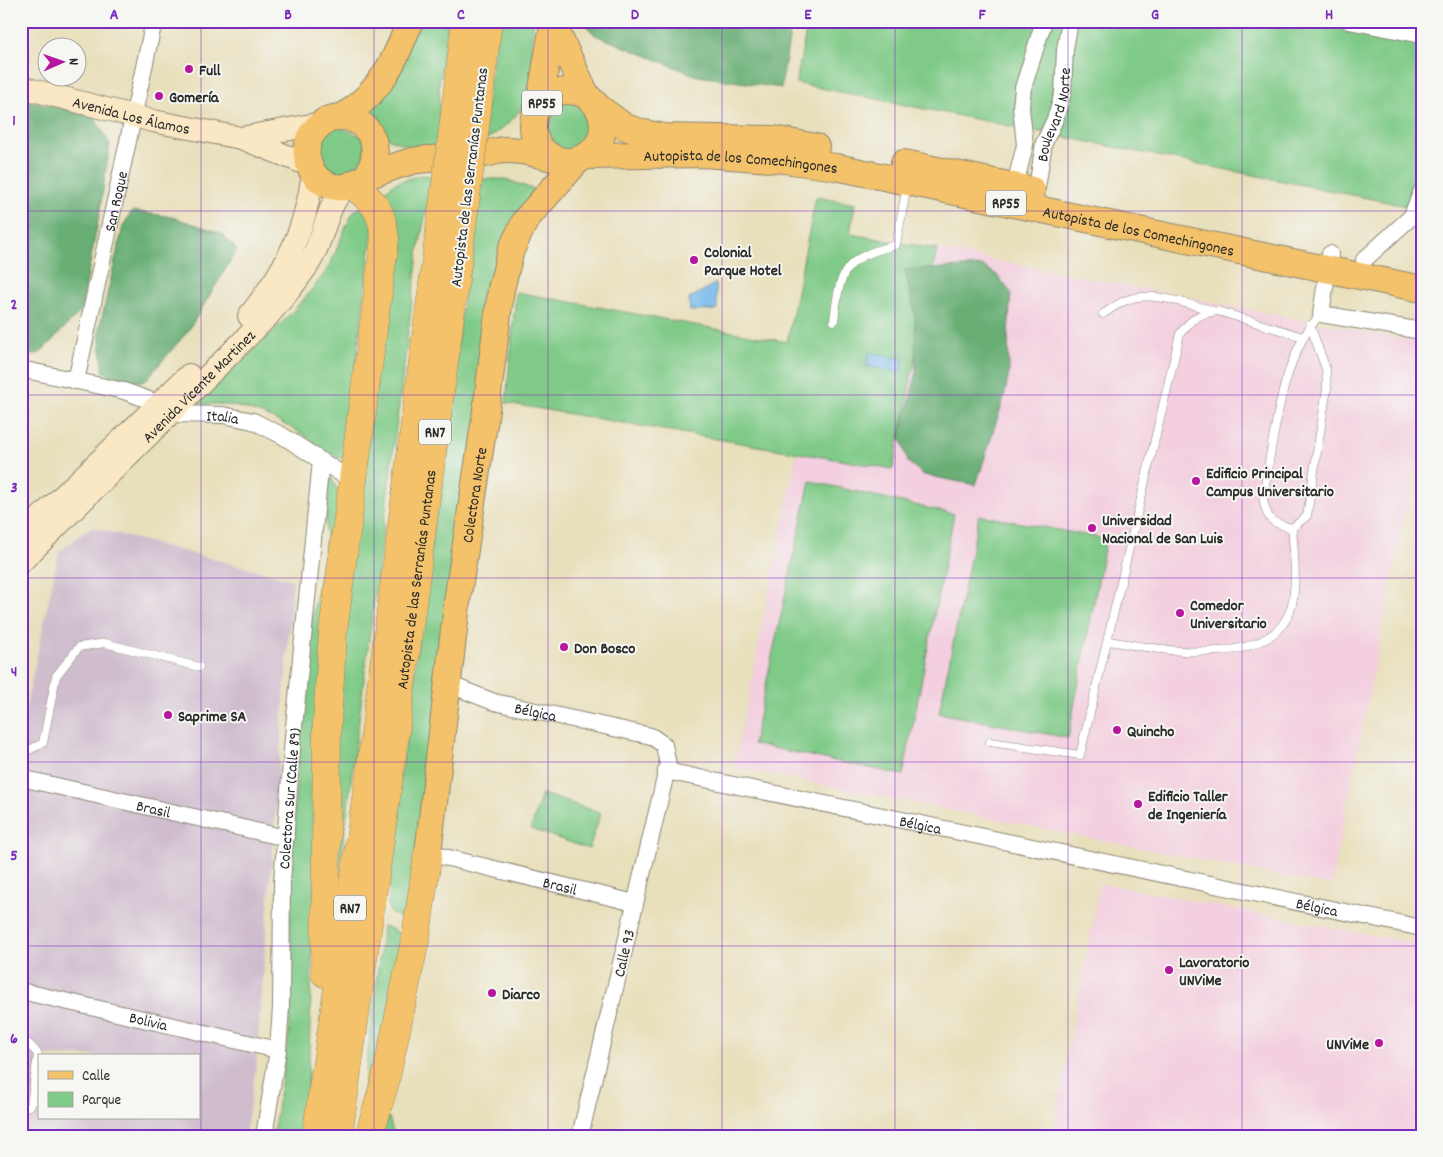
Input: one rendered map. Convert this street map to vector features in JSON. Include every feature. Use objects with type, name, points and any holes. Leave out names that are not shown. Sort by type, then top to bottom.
[{"type":"highway","name":"Autopista de las Serranías Puntanas","points":[[463,136],[466,21]]},
{"type":"highway","name":"Autopista de las Serranías Puntanas","points":[[316,1136],[463,136],[488,21]]},
{"type":"highway","name":"Autopista de las Serranías Puntanas","points":[[338,1136],[394,748],[457,182]]},
{"type":"highway","points":[[320,1107],[327,926],[327,722],[334,631],[385,239],[383,219],[372,200],[355,183]]},
{"type":"highway","points":[[369,1136],[385,1082],[414,946],[428,853]]},
{"type":"main road","points":[[410,21],[396,59],[375,91],[308,140],[306,152],[311,169],[322,182],[333,187],[355,183],[411,161],[486,154],[502,150],[575,158]]},
{"type":"main road","name":"RP55","points":[[553,23],[602,118],[603,129],[598,144],[575,158],[549,155],[537,141],[533,122],[537,110],[553,23]]},
{"type":"main road","name":"Avenida Los Álamos","points":[[21,87],[133,116],[241,138],[311,169]]},
{"type":"main road","name":"RP55","points":[[537,110],[546,98],[566,90],[592,101]]},
{"type":"main road","name":"Autopista de los Comechingones","points":[[592,101],[625,127],[644,133],[665,136],[773,140],[1024,197],[1328,262],[1422,289]]},
{"type":"main road","points":[[502,150],[537,110]]},
{"type":"main road","name":"Avenida Los Álamos","points":[[241,138],[333,120]]},
{"type":"main road","points":[[333,120],[354,120],[392,152],[411,161]]},
{"type":"main road","points":[[355,183],[373,167],[376,156],[371,134]]},
{"type":"main road","name":"Autopista de los Comechingones","points":[[575,158],[703,154],[784,160],[836,167],[908,182],[1024,197]]},
{"type":"main road","name":"Colectora Norte","points":[[428,853],[458,594],[485,418],[501,289],[511,250],[526,219],[575,158]]},
{"type":"main road","name":"Avenida Vicente Martinez","points":[[21,562],[166,409],[245,320],[274,284],[290,256],[302,227],[310,194],[311,169]]},
{"type":"main road","name":"Avenida Vicente Martinez","points":[[21,536],[166,409],[267,317],[291,289],[312,257],[335,198],[355,183]]},
{"type":"main road","name":"Autopista de los Comechingones","points":[[1328,262],[1364,260],[1422,271]]},
{"type":"street","name":"San Roque","points":[[76,381],[154,21]]},
{"type":"street","name":"Boulevard Norte","points":[[1024,197],[1025,145],[1021,107],[1023,88],[1044,21]]},
{"type":"street","name":"Boulevard Norte","points":[[1024,197],[1063,94],[1065,49],[1070,21]]},
{"type":"street","points":[[1349,21],[1422,35]]},
{"type":"street","points":[[1364,260],[1411,216],[1422,191]]},
{"type":"street","points":[[1328,262],[1315,320],[1422,331]]},
{"type":"street","name":"Italia","points":[[21,369],[124,391],[166,409],[254,421],[283,436],[354,482]]},
{"type":"street","name":"Colectora Sur (Calle 89)","points":[[264,1136],[278,1050],[281,1007],[282,882],[293,738],[321,461]]},
{"type":"street","name":"Bélgica","points":[[448,684],[494,702],[651,736],[664,745],[668,765],[666,771],[1422,928]]},
{"type":"street","name":"Calle 93","points":[[580,1136],[666,771]]},
{"type":"street","name":"Brasil","points":[[21,778],[286,838]]},
{"type":"street","name":"Brasil","points":[[428,853],[635,903]]},
{"type":"street","name":"Bolivia","points":[[21,991],[278,1050]]},
{"type":"lane","points":[[834,321],[844,273],[854,260],[868,252],[896,245],[908,182]]},
{"type":"lane","points":[[1103,314],[1127,299],[1156,298],[1218,311],[1303,337]]},
{"type":"lane","points":[[990,742],[1080,755],[1109,641],[1180,334],[1192,318],[1204,313],[1218,311]]},
{"type":"lane","points":[[1292,528],[1274,524],[1265,512],[1262,497],[1287,372],[1303,337],[1315,320]]},
{"type":"lane","points":[[1292,528],[1307,516],[1327,388],[1326,369],[1315,320]]},
{"type":"lane","points":[[1109,641],[1150,648],[1224,652],[1258,644],[1276,632],[1290,611],[1295,574],[1292,528]]},
{"type":"lane","points":[[21,754],[43,743],[56,676],[79,647],[105,643],[199,667]]},
{"type":"lane","points":[[21,1044],[29,1044],[38,1054],[31,1105],[21,1109]]},
{"type":"shaded area","name":"Universidad Nacional de San Luis","points":[[937,249],[1422,343],[1422,427],[1331,886],[734,767],[797,453],[893,469]]},
{"type":"shaded area","points":[[91,527],[293,580],[256,1067],[245,1136],[21,1136],[21,730],[59,552]]},
{"type":"shaded area","points":[[1100,883],[1422,945],[1422,1136],[1052,1136]]},
{"type":"green space","points":[[419,21],[448,21],[439,84],[440,128],[438,150],[414,147],[394,141],[376,131],[357,115]]},
{"type":"green space","points":[[498,21],[534,21],[532,44],[535,78],[531,92],[521,109],[506,125],[482,141]]},
{"type":"green space","points":[[582,21],[792,21],[781,88],[697,76],[595,35]]},
{"type":"green space","points":[[808,21],[1349,21],[1422,35],[1422,186],[1417,208],[796,83]]},
{"type":"green space","points":[[21,98],[94,117],[110,144],[81,311],[40,353],[23,357]]},
{"type":"green space","points":[[563,99],[573,99],[583,103],[591,111],[595,126],[591,141],[583,149],[573,153],[563,153],[553,149],[545,141],[541,131],[541,121],[545,111],[553,103]]},
{"type":"green space","points":[[334,125],[366,138],[361,173],[326,175],[315,143]]},
{"type":"green space","points":[[421,175],[433,176],[419,247],[333,923],[336,705],[381,194],[395,183]]},
{"type":"green space","points":[[479,179],[505,179],[538,191],[518,215],[408,916],[400,917],[390,913],[388,905],[396,812]]},
{"type":"green space","points":[[816,197],[855,204],[850,234],[937,249],[893,469],[506,403],[516,292],[787,342]]},
{"type":"green space","points":[[362,208],[374,220],[344,457],[335,456],[301,433],[262,414],[222,405],[194,405],[275,330],[305,298],[325,273],[355,210]]},
{"type":"green space","points":[[132,211],[172,217],[221,233],[237,250],[188,331],[145,381],[118,382],[103,371],[99,330],[123,226]]},
{"type":"green space","points":[[982,266],[997,275],[1011,293],[1008,334],[1009,373],[1004,398],[976,485],[924,475],[908,462],[900,436],[916,375],[915,314],[905,270]]},
{"type":"green space","points":[[332,479],[340,495],[314,899],[308,1086],[301,1136],[273,1136],[289,1032],[292,963],[288,878],[310,632],[326,539],[326,481]]},
{"type":"green space","points":[[810,481],[954,514],[903,775],[753,744]]},
{"type":"green space","points":[[979,515],[1106,539],[1068,738],[939,713]]},
{"type":"green space","points":[[542,794],[601,813],[589,849],[531,829]]},
{"type":"green space","points":[[383,926],[396,931],[402,937],[381,1069],[365,1103],[363,1095]]},
{"type":"green space","points":[[389,1117],[394,1136],[376,1136]]},
{"type":"water","points":[[716,283],[717,310],[690,311],[689,299]]},
{"type":"water","points":[[869,352],[904,359],[901,373],[866,366]]},
{"type":"place","name":"Full","points":[[189,69]]},
{"type":"place","name":"Gomería","points":[[159,96]]},
{"type":"place","name":"Colonial Parque Hotel","points":[[694,260]]},
{"type":"place","name":"Edificio Principal Campus Universitario","points":[[1196,481]]},
{"type":"place","name":"Universidad Nacional de San Luis","points":[[1092,528]]},
{"type":"place","name":"Comedor Universitario","points":[[1180,613]]},
{"type":"place","name":"Don Bosco","points":[[564,647]]},
{"type":"place","name":"Saprime SA","points":[[168,715]]},
{"type":"place","name":"Quincho","points":[[1117,730]]},
{"type":"place","name":"Edificio Taller de Ingeniería","points":[[1138,804]]},
{"type":"place","name":"Lavoratorio UNViMe","points":[[1169,970]]},
{"type":"place","name":"Diarco","points":[[492,993]]},
{"type":"place","name":"UNViMe","points":[[1379,1043]]}]
